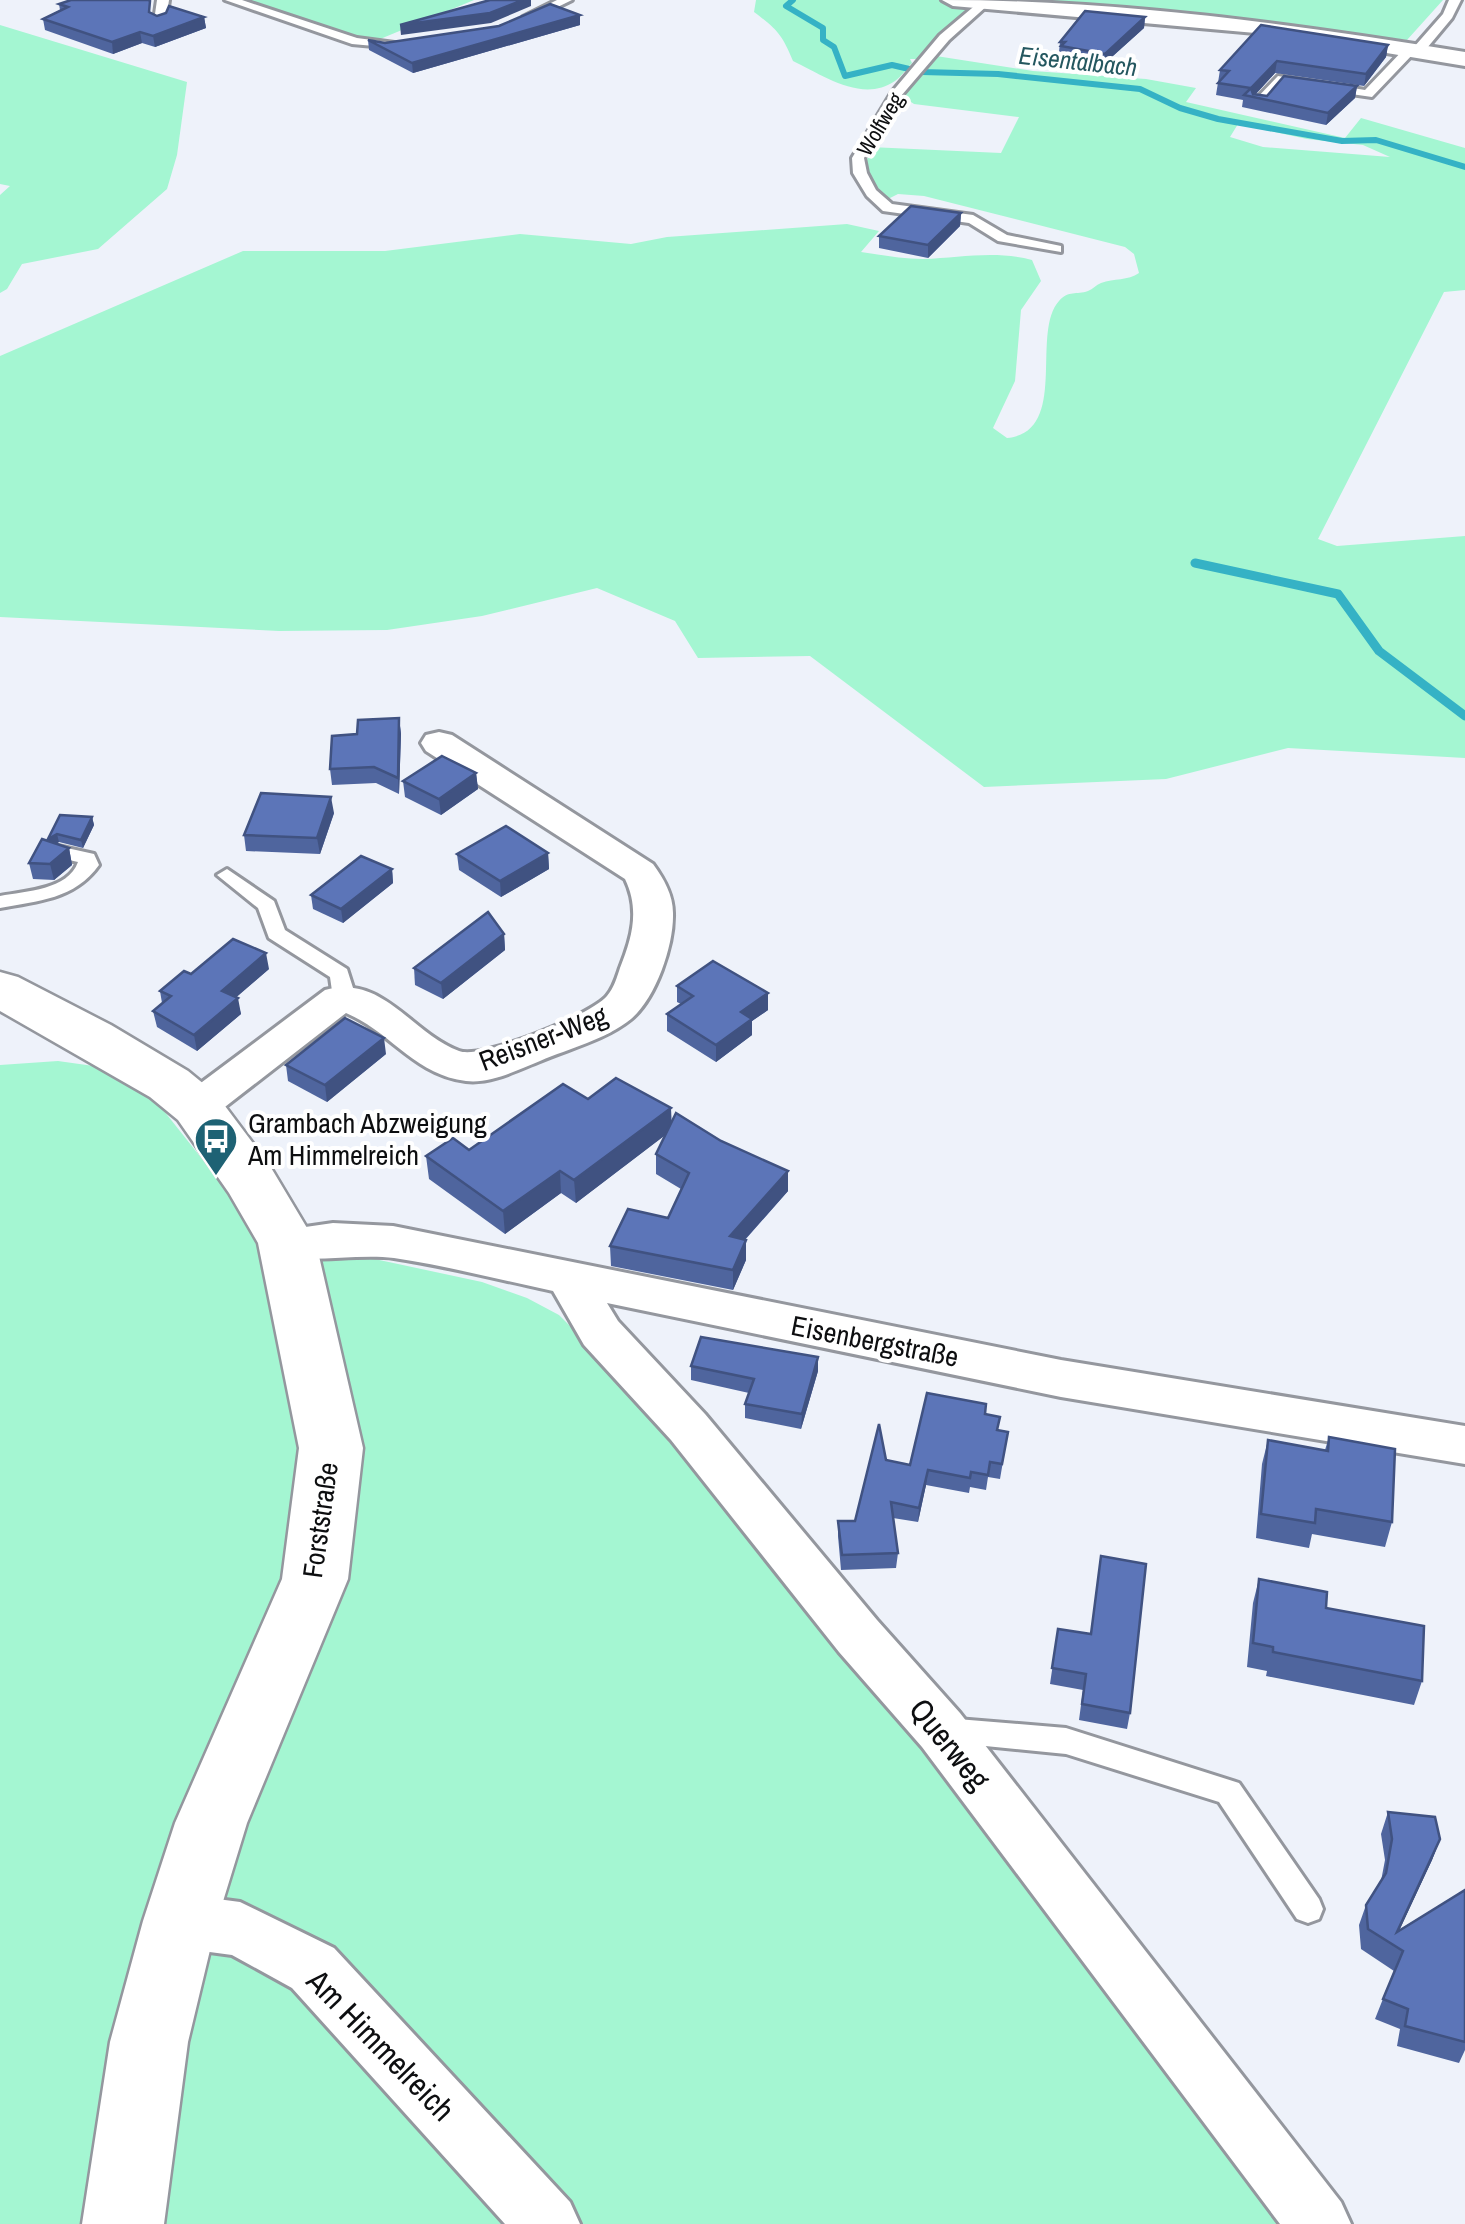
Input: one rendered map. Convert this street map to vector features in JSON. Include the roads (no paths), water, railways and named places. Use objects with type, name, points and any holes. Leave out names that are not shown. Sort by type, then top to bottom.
[{"type":"street","points":[[953,0],[1278,28],[1465,60]]},
{"type":"street","name":"Reisner-Weg","points":[[339,999],[370,1004],[439,1058],[463,1067],[484,1067],[598,1022],[623,1004],[633,987],[654,918],[651,888],[640,872],[438,743]]},
{"type":"street","name":"Forststraße","points":[[0,989],[92,1037],[169,1084],[198,1107],[250,1180],[287,1244],[331,1448],[315,1579],[211,1823],[180,1921],[150,2042],[123,2224]]},
{"type":"street","points":[[198,1107],[339,999]]},
{"type":"street","name":"Eisenbergstraße","points":[[287,1244],[333,1239],[393,1242],[881,1344],[1268,1414],[1465,1445]]},
{"type":"street","name":"Querweg","points":[[568,1277],[601,1333],[688,1427],[858,1636],[942,1730],[1318,2224]]},
{"type":"street","name":"Am Himmelreich","points":[[180,1921],[240,1929],[314,1968],[548,2224]]},
{"type":"lane","points":[[160,21],[164,0]]},
{"type":"lane","points":[[231,0],[364,42],[385,45],[416,40]]},
{"type":"lane","points":[[516,22],[566,0]]},
{"type":"lane","points":[[1258,103],[1278,80],[1368,94],[1422,40],[1444,24],[1455,0]]},
{"type":"lane","name":"Wolfweg","points":[[982,5],[920,65],[880,118],[858,158],[858,170],[878,202],[896,210],[973,219],[1003,238],[1056,249]]},
{"type":"lane","points":[[0,902],[59,890],[76,882],[89,865],[87,858],[58,852]]},
{"type":"lane","points":[[227,875],[267,905],[276,933],[340,974],[343,991],[339,999]]},
{"type":"lane","points":[[942,1730],[1066,1741],[1229,1792],[1308,1909]]},
{"type":"waterway","name":"Eisentalbach","points":[[793,0],[786,6],[823,28],[823,40],[834,47],[845,76],[892,65],[922,72],[998,74],[1140,89],[1180,108],[1218,119],[1342,141],[1376,140],[1465,167]]},
{"type":"waterway","points":[[1195,563],[1338,594],[1379,651],[1465,716]]},
{"type":"place","name":"Grambach Abzweigung Am Himmelreich","points":[[216,1177]]}]
